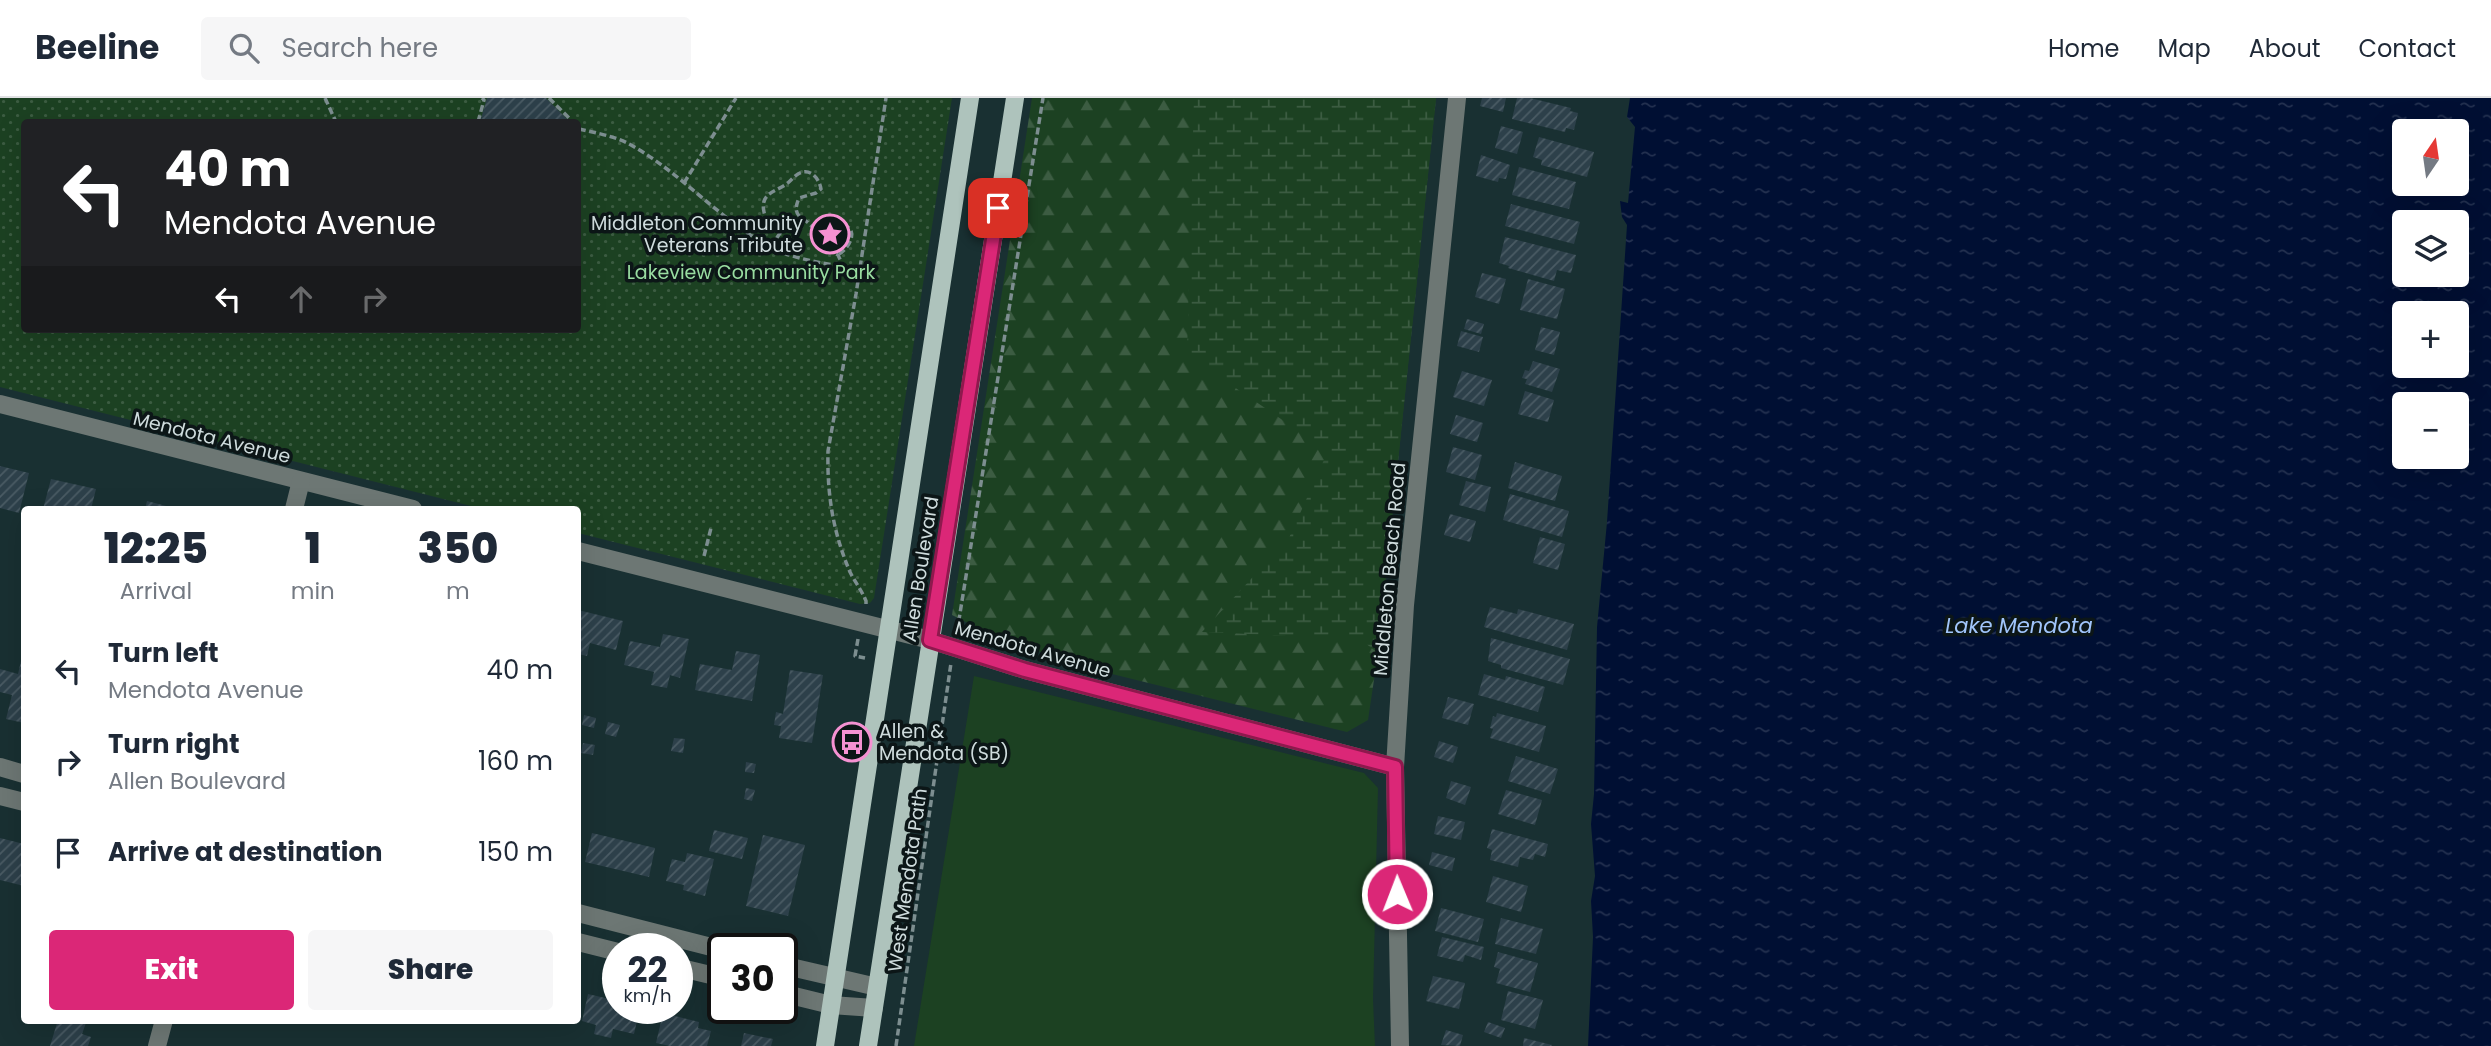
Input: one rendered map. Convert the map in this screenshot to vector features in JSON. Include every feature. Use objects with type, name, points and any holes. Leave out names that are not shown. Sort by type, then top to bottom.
[{"type":"main road","name":"Allen Boulevard","points":[[825,1046],[970,98]]},
{"type":"main road","name":"Allen Boulevard","points":[[868,1046],[1015,98]]},
{"type":"street","name":"Middleton Beach Road","points":[[1400,1046],[1395,767],[1406,592],[1457,98]]},
{"type":"street","name":"Mendota Avenue","points":[[0,404],[402,506]]},
{"type":"street","points":[[294,506],[301,481]]},
{"type":"street","name":"Mendota Avenue","points":[[581,552],[930,640],[1025,670],[1395,767]]},
{"type":"street","points":[[0,767],[21,773]]},
{"type":"street","points":[[0,796],[21,801]]},
{"type":"street","points":[[581,914],[707,946]]},
{"type":"street","points":[[581,943],[602,948]]},
{"type":"street","points":[[798,969],[877,987]]},
{"type":"street","points":[[798,997],[831,1004],[874,1008]]},
{"type":"street","points":[[157,1046],[163,1024]]},
{"type":"path","points":[[325,98],[335,119]]},
{"type":"path","points":[[479,119],[484,100],[482,98]]},
{"type":"path","points":[[549,98],[570,119]]},
{"type":"path","points":[[684,183],[736,98]]},
{"type":"path","points":[[866,601],[852,576],[834,531],[827,476],[828,451],[886,98]]},
{"type":"path","points":[[958,624],[1042,98]]},
{"type":"path","points":[[581,129],[629,144],[658,162],[750,234],[771,247],[819,263],[858,270]]},
{"type":"path","points":[[771,247],[780,233],[779,229],[766,219],[763,211],[765,198],[803,172],[815,175],[821,186],[820,191],[799,198],[797,208],[800,218],[811,226],[818,245],[838,255],[843,267]]},
{"type":"path","points":[[811,226],[821,223],[829,227],[842,225],[850,231],[850,245],[838,255]]},
{"type":"path","points":[[704,556],[711,528]]},
{"type":"path","points":[[855,656],[856,649]]},
{"type":"path","name":"West Mendota Path","points":[[896,1046],[949,676]]},
{"type":"green space","name":"Lakeview Community Park","points":[[0,98],[952,98],[874,598],[870,603],[860,604],[581,534],[581,506],[471,506],[0,387]]},
{"type":"green space","points":[[1032,98],[1436,98],[1378,653],[1368,720],[1347,732],[1104,672],[999,639],[952,615]]},
{"type":"green space","points":[[1194,98],[1436,98],[1378,653],[1360,639],[1202,632],[1289,538],[1328,451],[1187,355]]},
{"type":"green space","points":[[974,676],[1364,773],[1378,788],[1373,999],[1375,1046],[914,1046]]},
{"type":"water","name":"Lake Mendota","points":[[1630,98],[2491,98],[2491,1046],[1588,1046],[1593,937],[1591,901],[1595,876],[1591,824],[1597,627],[1607,522],[1627,225],[1622,217],[1620,201],[1628,203],[1635,127],[1627,117]]},
{"type":"building","points":[[487,98],[546,98],[567,119],[481,119]]},
{"type":"building","points":[[1482,98],[1506,98],[1503,112],[1480,106]]},
{"type":"building","points":[[1517,98],[1530,98],[1571,108],[1570,111],[1578,113],[1574,130],[1566,128],[1565,132],[1512,119]]},
{"type":"building","points":[[1501,126],[1523,132],[1517,154],[1495,148]]},
{"type":"building","points":[[1539,137],[1594,152],[1587,177],[1541,165],[1542,160],[1533,157]]},
{"type":"building","points":[[1481,155],[1510,165],[1506,179],[1499,178],[1498,182],[1476,176]]},
{"type":"building","points":[[1519,167],[1576,182],[1569,209],[1512,195]]},
{"type":"building","points":[[1511,204],[1580,222],[1574,244],[1505,226]]},
{"type":"building","points":[[1505,237],[1576,255],[1571,273],[1557,270],[1554,281],[1508,268],[1509,266],[1499,263]]},
{"type":"building","points":[[1482,273],[1506,279],[1499,304],[1475,297]]},
{"type":"building","points":[[1528,279],[1565,289],[1557,319],[1520,310]]},
{"type":"building","points":[[1467,319],[1484,324],[1481,334],[1464,329]]},
{"type":"building","points":[[1541,327],[1560,332],[1554,355],[1535,350]]},
{"type":"building","points":[[1461,331],[1483,337],[1479,352],[1457,346]]},
{"type":"building","points":[[1533,361],[1560,369],[1552,392],[1525,384],[1527,379],[1522,378]]},
{"type":"building","points":[[1462,371],[1492,380],[1484,406],[1453,397]]},
{"type":"building","points":[[1525,391],[1554,400],[1548,422],[1518,414]]},
{"type":"building","points":[[1456,415],[1483,423],[1477,442],[1450,434]]},
{"type":"building","points":[[1453,447],[1482,455],[1475,480],[1446,472]]},
{"type":"building","points":[[1515,462],[1562,476],[1555,501],[1508,488]]},
{"type":"building","points":[[0,466],[29,473],[19,513],[0,508]]},
{"type":"building","points":[[51,479],[96,489],[92,506],[44,506]]},
{"type":"building","points":[[1466,481],[1491,487],[1485,512],[1459,505]]},
{"type":"building","points":[[1510,494],[1569,511],[1562,537],[1503,520]]},
{"type":"building","points":[[147,501],[166,506],[146,506]]},
{"type":"building","points":[[1450,514],[1476,521],[1470,542],[1444,535]]},
{"type":"building","points":[[1540,537],[1565,544],[1558,570],[1533,563]]},
{"type":"building","points":[[1490,607],[1517,614],[1518,609],[1574,624],[1567,650],[1484,627]]},
{"type":"building","points":[[581,611],[623,621],[616,650],[590,643],[587,656],[581,655]]},
{"type":"building","points":[[663,634],[689,639],[680,678],[670,675],[667,688],[651,685],[654,672],[624,665],[630,641],[660,647]]},
{"type":"building","points":[[1491,638],[1570,659],[1563,685],[1501,668],[1501,665],[1488,661]]},
{"type":"building","points":[[736,651],[760,655],[752,701],[695,690],[700,664],[732,670]]},
{"type":"building","points":[[21,661],[21,722],[6,719],[12,695],[0,692],[0,669],[18,674]]},
{"type":"building","points":[[790,670],[823,675],[812,743],[779,738],[781,726],[774,725],[776,712],[783,714]]},
{"type":"building","points":[[1484,674],[1505,680],[1506,676],[1545,687],[1538,712],[1478,695]]},
{"type":"building","points":[[1448,697],[1474,704],[1468,725],[1442,718]]},
{"type":"building","points":[[1497,713],[1546,726],[1539,752],[1490,738],[1493,716],[1496,717]]},
{"type":"building","points":[[584,715],[596,718],[594,728],[582,725]]},
{"type":"building","points":[[608,722],[620,725],[616,737],[605,734]]},
{"type":"building","points":[[674,738],[685,739],[683,753],[671,751]]},
{"type":"building","points":[[1439,741],[1458,747],[1453,763],[1434,757]]},
{"type":"building","points":[[583,743],[595,745],[593,755],[581,753]]},
{"type":"building","points":[[1516,756],[1558,769],[1550,794],[1508,781]]},
{"type":"building","points":[[746,762],[756,764],[754,773],[745,772]]},
{"type":"building","points":[[1451,781],[1471,787],[1465,805],[1446,798]]},
{"type":"building","points":[[746,788],[755,790],[752,801],[744,799]]},
{"type":"building","points":[[1506,790],[1542,800],[1535,825],[1498,814]]},
{"type":"building","points":[[1438,816],[1465,822],[1461,840],[1434,834]]},
{"type":"building","points":[[1492,829],[1548,844],[1545,857],[1535,854],[1533,860],[1520,857],[1518,867],[1490,860],[1492,850],[1487,848]]},
{"type":"building","points":[[714,830],[748,838],[742,859],[709,851]]},
{"type":"building","points":[[592,833],[655,848],[649,877],[585,862]]},
{"type":"building","points":[[763,835],[805,845],[788,916],[746,906]]},
{"type":"building","points":[[0,838],[21,843],[21,885],[0,880]]},
{"type":"building","points":[[1432,852],[1455,858],[1452,871],[1429,865]]},
{"type":"building","points":[[687,853],[714,859],[705,896],[683,890],[684,885],[666,881],[672,859],[685,862]]},
{"type":"building","points":[[1493,876],[1528,886],[1521,912],[1486,902]]},
{"type":"building","points":[[1441,908],[1484,919],[1478,942],[1435,931]]},
{"type":"building","points":[[1501,918],[1543,929],[1536,954],[1495,944]]},
{"type":"building","points":[[1442,937],[1484,947],[1481,960],[1465,955],[1463,962],[1437,956]]},
{"type":"building","points":[[1498,952],[1538,963],[1530,992],[1496,983],[1500,969],[1494,967]]},
{"type":"building","points":[[1433,976],[1465,983],[1459,1009],[1426,1001]]},
{"type":"building","points":[[1508,991],[1543,1000],[1535,1029],[1501,1020]]},
{"type":"building","points":[[588,994],[602,997],[602,1024],[636,1024],[634,1034],[613,1029],[611,1038],[594,1034],[596,1025],[582,1021]]},
{"type":"building","points":[[693,1020],[699,1022],[698,1028],[711,1031],[707,1046],[670,1046],[656,1043],[660,1024],[693,1024]]},
{"type":"building","points":[[1488,1022],[1505,1028],[1501,1038],[1484,1032]]},
{"type":"building","points":[[57,1024],[86,1024],[82,1034],[91,1037],[88,1046],[50,1046]]},
{"type":"building","points":[[1446,1030],[1463,1035],[1460,1046],[1441,1045]]},
{"type":"building","points":[[744,1033],[773,1039],[771,1046],[741,1046]]},
{"type":"building","points":[[1524,1038],[1552,1045],[1523,1046]]},
{"type":"place","name":"Middleton Community Veterans' Tribute","points":[[830,234]]},
{"type":"place","name":"Allen & Mendota (SB)","points":[[852,742]]},
{"type":"route","points":[[998,208],[930,640],[1025,670],[1395,767],[1397,894]]}]
